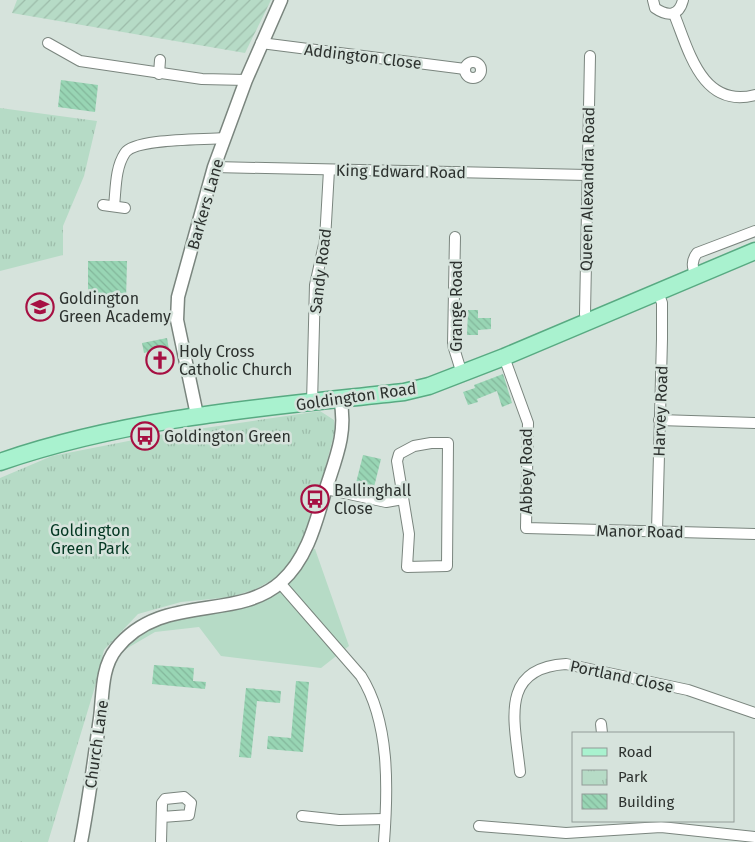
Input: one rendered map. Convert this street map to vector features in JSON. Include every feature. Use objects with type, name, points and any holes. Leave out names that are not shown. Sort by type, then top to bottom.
[{"type":"main road","name":"Goldington Road","points":[[0,462],[59,444],[197,415],[404,392],[429,386],[588,322],[755,250]]},
{"type":"street","name":"Barkers Lane","points":[[197,415],[176,313],[178,297],[214,167],[224,138],[260,44],[281,0]]},
{"type":"street","points":[[653,0],[655,8],[664,15],[674,14],[681,9],[683,0]]},
{"type":"street","points":[[674,14],[696,68],[704,81],[724,94],[737,97],[755,95]]},
{"type":"street","points":[[48,43],[80,61],[202,79],[246,80]]},
{"type":"street","name":"Addington Close","points":[[260,44],[464,69]]},
{"type":"street","name":"Queen Alexandra Road","points":[[588,322],[585,314],[590,56]]},
{"type":"street","points":[[159,74],[160,60]]},
{"type":"street","points":[[114,206],[118,166],[126,151],[142,144],[224,138]]},
{"type":"street","name":"King Edward Road","points":[[214,167],[587,175]]},
{"type":"street","name":"Sandy Road","points":[[312,402],[315,286],[325,240],[329,170]]},
{"type":"street","points":[[103,205],[126,208]]},
{"type":"street","points":[[696,276],[692,268],[693,259],[697,253],[755,231]]},
{"type":"street","name":"Grange Road","points":[[456,237],[453,345],[462,374]]},
{"type":"street","name":"Harvey Road","points":[[657,531],[658,420],[662,339],[662,303],[658,292]]},
{"type":"street","name":"Abbey Road","points":[[504,357],[528,423],[526,528]]},
{"type":"street","points":[[340,399],[343,413],[342,434],[338,454],[305,552],[280,583],[361,676],[372,693],[379,713],[382,732],[384,842]]},
{"type":"street","points":[[658,420],[755,423]]},
{"type":"street","points":[[448,443],[447,566],[407,567],[409,534],[403,499],[397,460],[399,454],[414,446],[448,443]]},
{"type":"street","points":[[326,489],[386,502],[403,499]]},
{"type":"street","name":"Manor Road","points":[[526,528],[755,534]]},
{"type":"street","name":"Church Lane","points":[[81,842],[106,670],[108,661],[116,649],[129,635],[148,622],[171,614],[241,600],[261,594],[280,583]]},
{"type":"street","name":"Portland Close","points":[[520,772],[514,711],[516,692],[530,674],[549,665],[566,664],[688,690],[755,713]]},
{"type":"street","points":[[302,816],[339,820],[385,819]]},
{"type":"street","points":[[161,842],[162,817]]},
{"type":"street","points":[[479,826],[566,833],[614,826],[661,827],[755,837]]},
{"type":"green space","points":[[17,0],[271,0],[245,53],[12,13]]},
{"type":"green space","points":[[0,108],[97,121],[84,176],[63,226],[63,255],[0,271]]},
{"type":"green space","name":"Goldington Green Park","points":[[320,411],[334,420],[335,430],[322,481],[299,550],[279,576],[256,589],[231,597],[181,602],[138,614],[104,650],[94,690],[48,842],[0,842],[0,478],[52,456],[164,434]]},
{"type":"green space","points":[[310,549],[315,549],[349,646],[321,668],[221,656],[199,627],[155,632],[119,653],[154,626],[252,603]]},
{"type":"building","points":[[61,80],[98,85],[95,112],[58,107]]},
{"type":"building","points":[[88,261],[127,261],[126,301],[88,301]]},
{"type":"building","points":[[468,310],[478,310],[478,318],[491,318],[491,329],[478,330],[478,335],[467,335]]},
{"type":"building","name":"Holy Cross Catholic Church","points":[[167,338],[172,367],[168,368],[169,370],[152,373],[148,352],[144,353],[142,343]]},
{"type":"building","points":[[503,374],[512,403],[502,407],[497,391],[477,399],[478,402],[468,405],[463,392],[475,388],[474,385]]},
{"type":"building","points":[[363,455],[381,459],[374,487],[356,483]]},
{"type":"building","points":[[154,665],[194,668],[193,681],[206,682],[205,689],[152,684]]},
{"type":"building","points":[[296,681],[309,682],[303,752],[267,749],[268,736],[291,738]]},
{"type":"building","points":[[246,688],[281,691],[280,703],[257,701],[251,758],[239,757]]},
{"type":"place","name":"Goldington Green Academy","points":[[40,307]]},
{"type":"place","name":"Holy Cross Catholic Church","points":[[160,360]]},
{"type":"place","name":"Goldington Green","points":[[145,436]]},
{"type":"place","name":"Ballinghall Close","points":[[315,499]]}]
